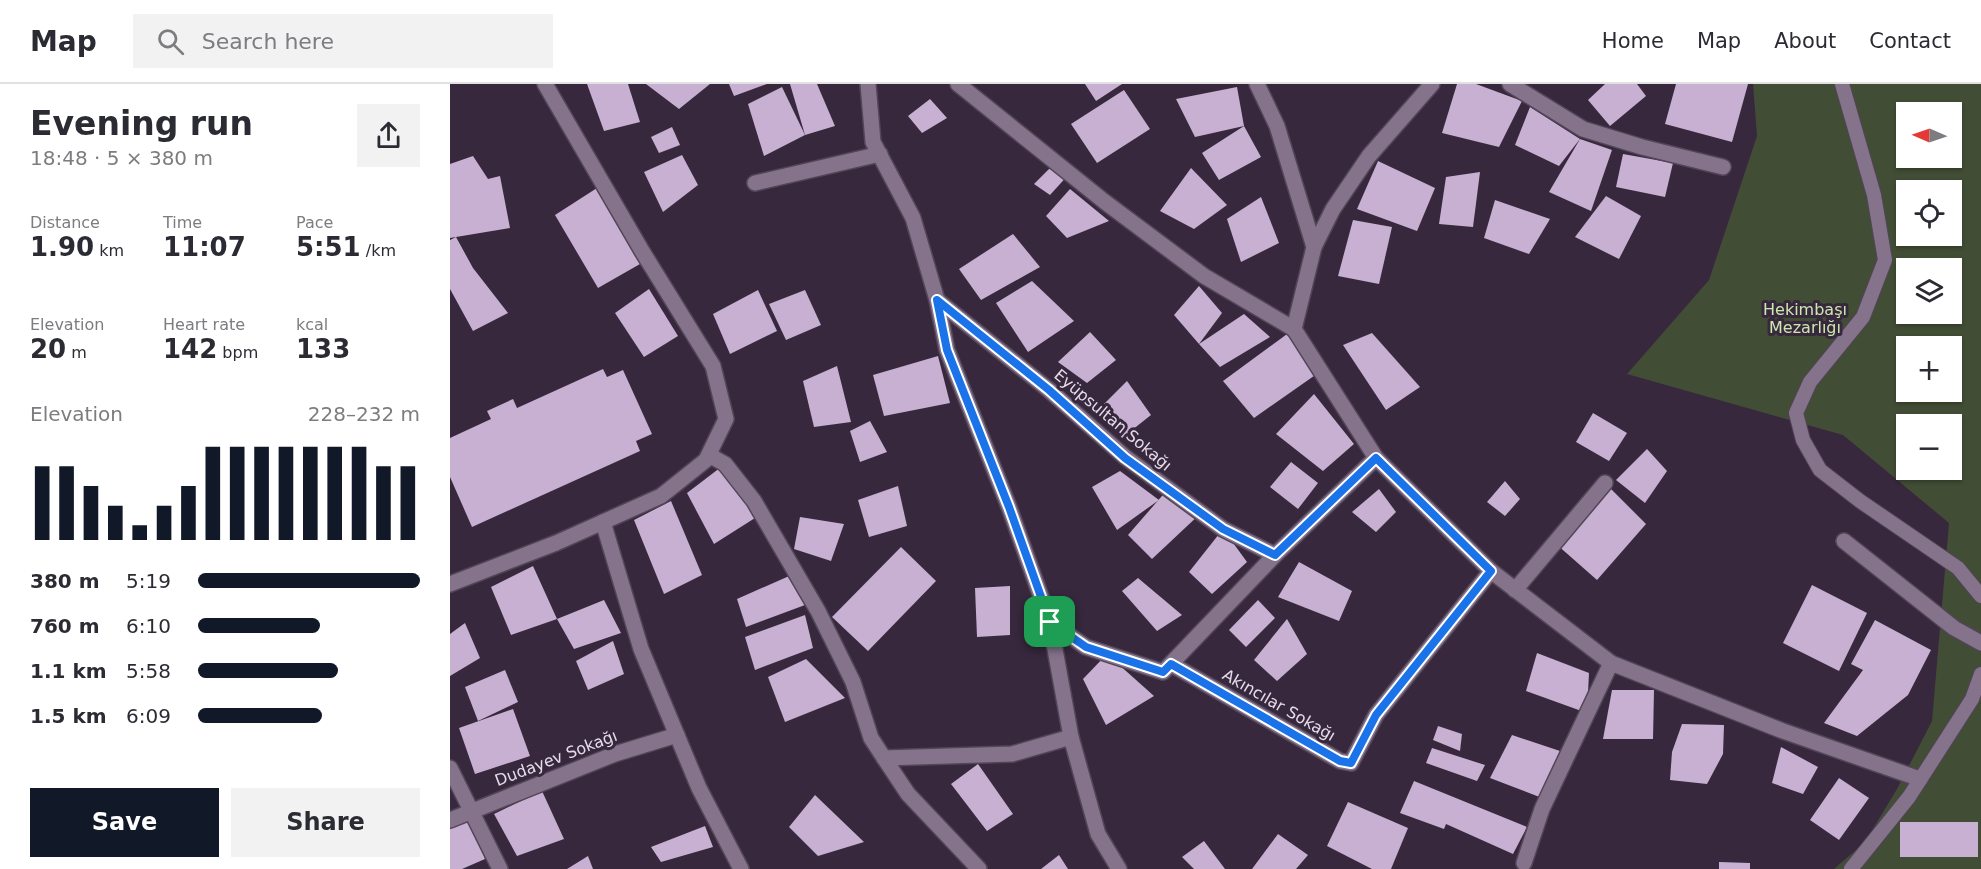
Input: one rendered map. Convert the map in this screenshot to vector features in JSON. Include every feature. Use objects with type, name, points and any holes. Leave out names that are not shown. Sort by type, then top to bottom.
[{"type":"street","points":[[450,584],[556,543],[661,496],[706,460],[726,419],[713,366],[642,251],[545,84]]},
{"type":"street","points":[[868,84],[873,142],[913,218],[937,300],[947,350],[1009,507],[1050,622],[1071,737],[1098,834],[1119,869]]},
{"type":"street","points":[[958,84],[1105,202],[1204,276],[1294,329],[1376,458],[1491,571],[1611,663],[1783,731],[1920,779]]},
{"type":"street","points":[[1257,84],[1277,126],[1314,247]]},
{"type":"street","points":[[1294,329],[1314,247],[1334,209],[1369,156],[1432,84]]},
{"type":"street","points":[[1510,84],[1583,129],[1642,147],[1723,167]]},
{"type":"street","points":[[755,183],[880,154]]},
{"type":"street","name":"Eyüpsultan Sokağı","points":[[937,300],[1049,390],[1125,458],[1223,529],[1275,555]]},
{"type":"street","points":[[709,455],[725,464],[754,501],[818,611],[853,682],[871,738],[884,758],[908,794],[979,869]]},
{"type":"street","points":[[1050,622],[1086,647],[1163,672],[1275,555],[1376,458]]},
{"type":"street","points":[[1515,590],[1605,483]]},
{"type":"street","points":[[603,522],[641,649],[699,788],[741,869]]},
{"type":"street","points":[[1844,541],[1954,628],[1981,643]]},
{"type":"street","name":"Akıncılar Sokağı","points":[[1171,664],[1340,761],[1351,763],[1376,715],[1491,571]]},
{"type":"street","points":[[1524,863],[1542,809],[1611,663]]},
{"type":"street","name":"Dudayev Sokağı","points":[[450,820],[615,754],[677,735]]},
{"type":"street","points":[[884,758],[1012,754],[1071,737]]},
{"type":"street","points":[[450,768],[500,869]]},
{"type":"lane","points":[[1842,84],[1852,126],[1874,195],[1886,260],[1863,317],[1810,382],[1796,413],[1803,440],[1820,470],[1860,501],[1959,568],[1981,596]]},
{"type":"lane","points":[[1851,869],[1909,797],[1972,699],[1981,674]]},
{"type":"green space","name":"Hekimbaşı Mezarlığı","points":[[1753,84],[1981,84],[1981,869],[1834,869],[1865,842],[1897,789],[1932,721],[1949,523],[1897,480],[1962,480],[1962,414],[1896,414],[1896,479],[1843,435],[1627,374],[1709,280],[1757,136]]},
{"type":"building","points":[[587,84],[628,84],[640,122],[604,131]]},
{"type":"building","points":[[646,84],[710,84],[679,109]]},
{"type":"building","points":[[729,84],[767,84],[734,96]]},
{"type":"building","points":[[790,84],[817,84],[835,126],[805,135]]},
{"type":"building","points":[[1085,84],[1122,84],[1096,101]]},
{"type":"building","points":[[1457,84],[1476,84],[1522,101],[1499,147],[1442,133]]},
{"type":"building","points":[[1605,84],[1637,84],[1646,96],[1610,126],[1588,100]]},
{"type":"building","points":[[1676,84],[1748,84],[1732,142],[1665,124]]},
{"type":"building","points":[[782,87],[805,135],[764,156],[748,104]]},
{"type":"building","points":[[1237,87],[1244,126],[1195,137],[1176,99]]},
{"type":"building","points":[[1124,90],[1150,129],[1097,163],[1071,124]]},
{"type":"building","points":[[930,99],[947,118],[922,133],[908,116]]},
{"type":"building","points":[[1530,107],[1580,139],[1559,166],[1515,145]]},
{"type":"building","points":[[1244,126],[1261,157],[1219,180],[1202,153]]},
{"type":"building","points":[[672,127],[680,145],[659,153],[651,137]]},
{"type":"building","points":[[1580,139],[1612,150],[1591,211],[1549,192]]},
{"type":"building","points":[[1623,154],[1673,163],[1665,197],[1616,187]]},
{"type":"building","points":[[682,155],[698,185],[663,212],[644,172]]},
{"type":"building","points":[[473,156],[488,179],[500,176],[510,228],[450,238],[450,164]]},
{"type":"building","points":[[1378,161],[1435,188],[1417,231],[1357,209]]},
{"type":"building","points":[[1191,168],[1227,205],[1194,229],[1160,211]]},
{"type":"building","points":[[1049,169],[1070,173],[1050,195],[1034,184]]},
{"type":"building","points":[[1480,172],[1473,227],[1439,224],[1446,177]]},
{"type":"building","points":[[597,188],[647,260],[598,288],[555,215]]},
{"type":"building","points":[[1070,189],[1109,221],[1067,238],[1046,216]]},
{"type":"building","points":[[1606,196],[1641,216],[1619,259],[1575,237]]},
{"type":"building","points":[[1261,197],[1279,243],[1241,262],[1227,219]]},
{"type":"building","points":[[1495,200],[1550,219],[1529,254],[1484,238]]},
{"type":"building","points":[[1353,220],[1392,227],[1379,284],[1338,276]]},
{"type":"building","points":[[1013,234],[1040,267],[981,300],[959,269]]},
{"type":"building","points":[[456,237],[473,268],[508,313],[473,331],[450,289],[450,240]]},
{"type":"building","points":[[1032,281],[1074,321],[1028,352],[996,303]]},
{"type":"building","points":[[1199,286],[1222,313],[1199,344],[1174,315]]},
{"type":"building","points":[[649,289],[678,336],[644,357],[615,313]]},
{"type":"building","points":[[758,290],[777,331],[730,354],[713,314]]},
{"type":"building","points":[[805,290],[821,325],[786,340],[769,304]]},
{"type":"building","points":[[1244,314],[1270,337],[1220,367],[1199,344]]},
{"type":"building","points":[[1294,329],[1321,371],[1254,418],[1223,381]]},
{"type":"building","points":[[1090,332],[1116,360],[1087,383],[1058,362]]},
{"type":"building","points":[[1372,333],[1420,387],[1386,410],[1343,345]]},
{"type":"building","points":[[938,356],[950,403],[884,416],[873,375]]},
{"type":"building","points":[[837,366],[851,422],[814,427],[803,381]]},
{"type":"building","points":[[603,369],[607,377],[623,370],[652,434],[636,441],[640,451],[472,527],[450,477],[450,438],[491,419],[487,411],[513,399],[517,408]]},
{"type":"building","points":[[1127,381],[1151,415],[1122,438],[1101,407]]},
{"type":"building","points":[[1314,394],[1354,444],[1323,471],[1276,434]]},
{"type":"building","points":[[1593,413],[1627,433],[1609,461],[1576,442]]},
{"type":"building","points":[[870,421],[887,452],[860,462],[850,431]]},
{"type":"building","points":[[1647,449],[1667,471],[1645,503],[1616,480]]},
{"type":"building","points":[[1291,462],[1318,483],[1298,509],[1270,487]]},
{"type":"building","points":[[725,464],[755,518],[714,544],[687,493]]},
{"type":"building","points":[[1120,471],[1159,500],[1117,530],[1092,487]]},
{"type":"building","points":[[1505,481],[1520,499],[1505,516],[1487,502]]},
{"type":"building","points":[[1605,483],[1646,524],[1597,580],[1555,543]]},
{"type":"building","points":[[898,486],[907,526],[869,537],[858,500]]},
{"type":"building","points":[[1168,489],[1201,513],[1152,559],[1128,535]]},
{"type":"building","points":[[1379,489],[1396,512],[1376,532],[1352,512]]},
{"type":"building","points":[[671,501],[702,575],[664,594],[634,520]]},
{"type":"building","points":[[800,517],[844,524],[831,561],[794,549]]},
{"type":"building","points":[[1223,529],[1247,562],[1212,594],[1189,572]]},
{"type":"building","points":[[901,547],[936,581],[868,651],[832,617]]},
{"type":"building","points":[[1299,562],[1352,591],[1339,621],[1278,597]]},
{"type":"building","points":[[533,566],[557,619],[511,635],[491,587]]},
{"type":"building","points":[[796,573],[805,605],[746,627],[737,599]]},
{"type":"building","points":[[1138,578],[1182,615],[1157,631],[1122,591]]},
{"type":"building","points":[[1812,585],[1867,613],[1839,671],[1783,643]]},
{"type":"building","points":[[1010,586],[1010,635],[977,637],[975,588]]},
{"type":"building","points":[[604,600],[621,633],[574,649],[557,619]]},
{"type":"building","points":[[1258,600],[1275,618],[1246,647],[1229,630]]},
{"type":"building","points":[[805,615],[813,648],[755,670],[745,637]]},
{"type":"building","points":[[1287,619],[1307,654],[1277,681],[1254,660]]},
{"type":"building","points":[[1875,620],[1931,650],[1908,695],[1857,736],[1824,723],[1863,670],[1851,664]]},
{"type":"building","points":[[465,623],[480,658],[450,676],[450,634]]},
{"type":"building","points":[[613,641],[624,674],[588,690],[576,661]]},
{"type":"building","points":[[1537,653],[1589,673],[1587,713],[1526,691]]},
{"type":"building","points":[[1107,654],[1154,696],[1106,725],[1083,679]]},
{"type":"building","points":[[806,659],[845,698],[785,722],[768,677]]},
{"type":"building","points":[[505,670],[518,702],[478,721],[465,687]]},
{"type":"building","points":[[1612,690],[1654,690],[1653,739],[1603,739]]},
{"type":"building","points":[[513,709],[530,756],[475,774],[459,728]]},
{"type":"building","points":[[1682,724],[1724,725],[1723,754],[1707,784],[1670,780],[1672,752]]},
{"type":"building","points":[[1438,726],[1462,734],[1460,751],[1433,740]]},
{"type":"building","points":[[1512,735],[1560,751],[1542,798],[1490,778]]},
{"type":"building","points":[[1781,747],[1818,767],[1803,794],[1772,783]]},
{"type":"building","points":[[1432,748],[1485,765],[1477,781],[1426,763]]},
{"type":"building","points":[[978,764],[1013,814],[987,831],[951,784]]},
{"type":"building","points":[[1839,778],[1869,798],[1839,840],[1810,820]]},
{"type":"building","points":[[1414,781],[1527,827],[1513,854],[1446,824],[1444,829],[1400,813]]},
{"type":"building","points":[[542,791],[564,839],[517,856],[494,814]]},
{"type":"building","points":[[815,795],[864,842],[818,856],[789,827]]},
{"type":"building","points":[[1348,802],[1408,828],[1391,869],[1372,869],[1327,846]]},
{"type":"building","points":[[470,811],[485,859],[462,869],[450,869],[450,825]]},
{"type":"building","points":[[1900,822],[1978,822],[1978,857],[1900,857]]},
{"type":"building","points":[[705,826],[713,847],[661,862],[651,847]]},
{"type":"building","points":[[1278,834],[1308,855],[1296,869],[1252,869]]},
{"type":"building","points":[[1204,841],[1225,869],[1194,869],[1182,857]]},
{"type":"building","points":[[1059,855],[1068,869],[1041,869]]},
{"type":"building","points":[[588,856],[593,869],[567,869]]},
{"type":"building","points":[[1719,862],[1750,863],[1750,869],[1719,869]]},
{"type":"route","points":[[937,300],[1049,390],[1125,458],[1223,529],[1275,555],[1376,458],[1491,571],[1376,715],[1351,763],[1340,761],[1301,740],[1171,664],[1163,672],[1086,647],[1050,622],[1009,507],[947,350],[937,300]]}]
